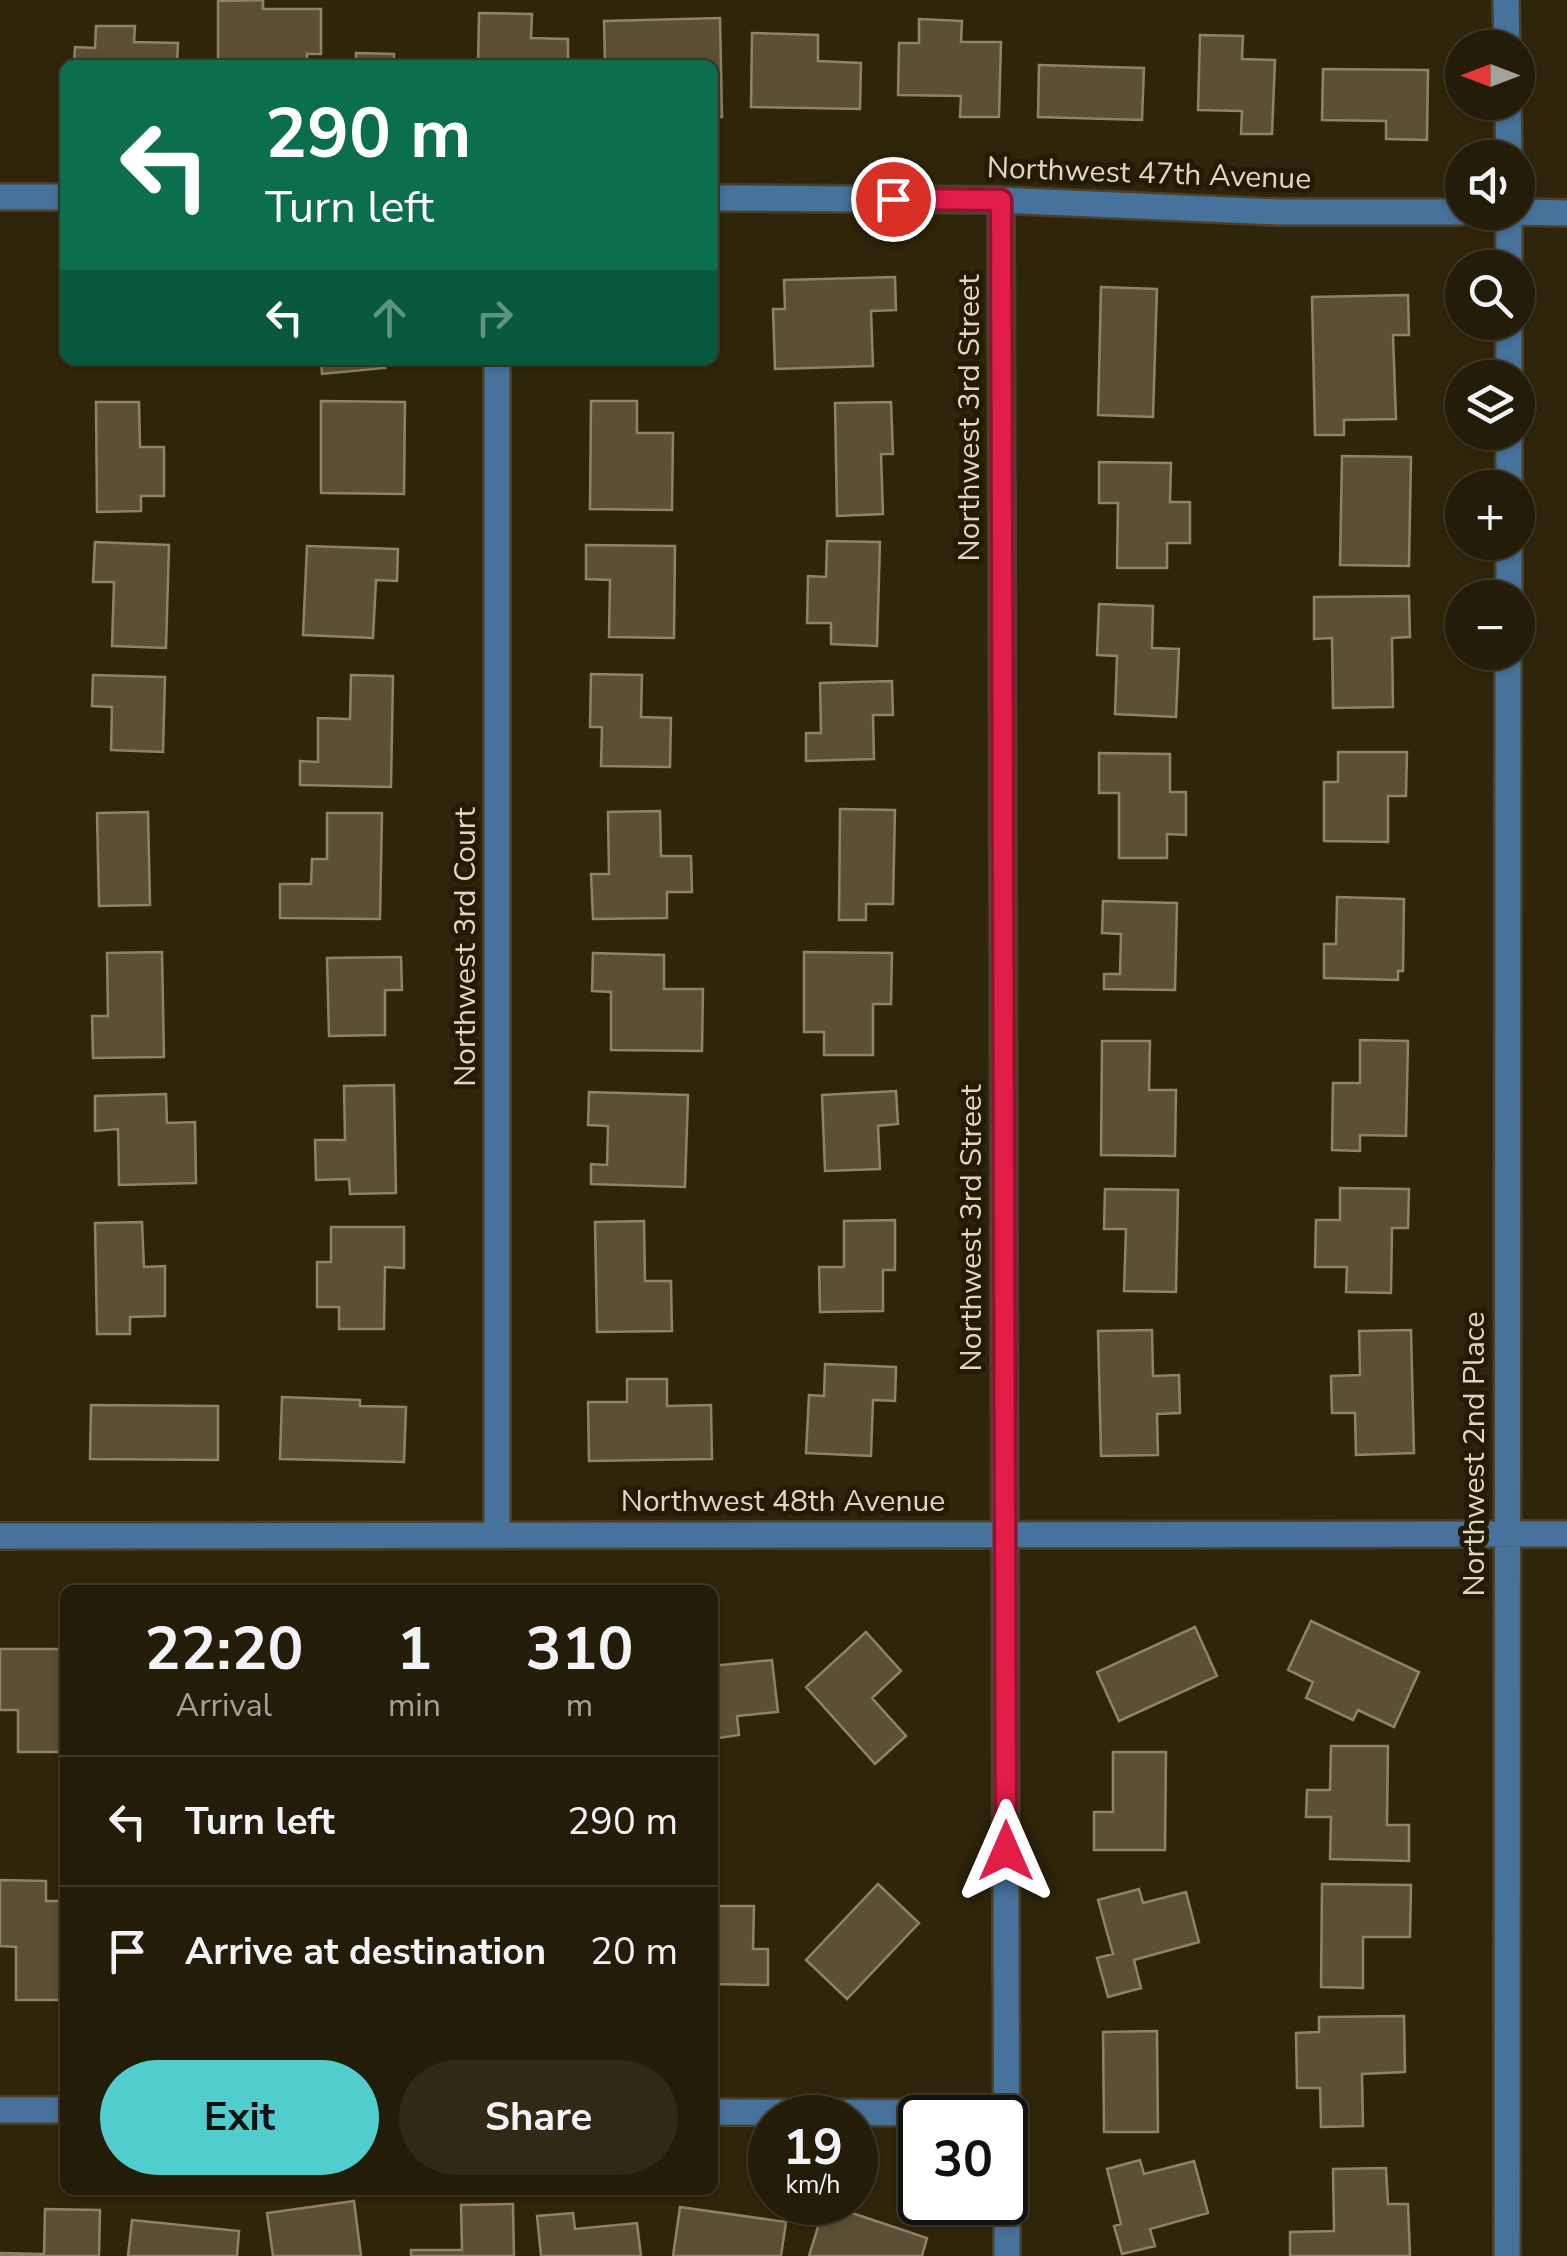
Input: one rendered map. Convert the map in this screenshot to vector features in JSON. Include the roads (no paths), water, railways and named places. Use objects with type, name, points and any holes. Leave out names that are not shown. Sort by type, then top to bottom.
[{"type":"street","points":[[1506,0],[1507,30]]},
{"type":"street","points":[[0,197],[60,197]]},
{"type":"street","name":"Northwest 47th Avenue","points":[[718,198],[1001,200],[1279,212],[1445,212]]},
{"type":"street","name":"Northwest 3rd Street","points":[[1001,200],[1008,2095]]},
{"type":"street","points":[[1535,212],[1567,213]]},
{"type":"street","name":"Northwest 3rd Court","points":[[497,365],[497,1534]]},
{"type":"street","name":"Northwest 2nd Place","points":[[1507,2256],[1508,670]]},
{"type":"street","name":"Northwest 48th Avenue","points":[[0,1536],[1567,1534]]},
{"type":"street","points":[[0,2110],[60,2110]]},
{"type":"street","points":[[718,2112],[898,2113]]},
{"type":"street","name":"Northwest 3rd Street","points":[[1006,2225],[1006,2256]]}]
